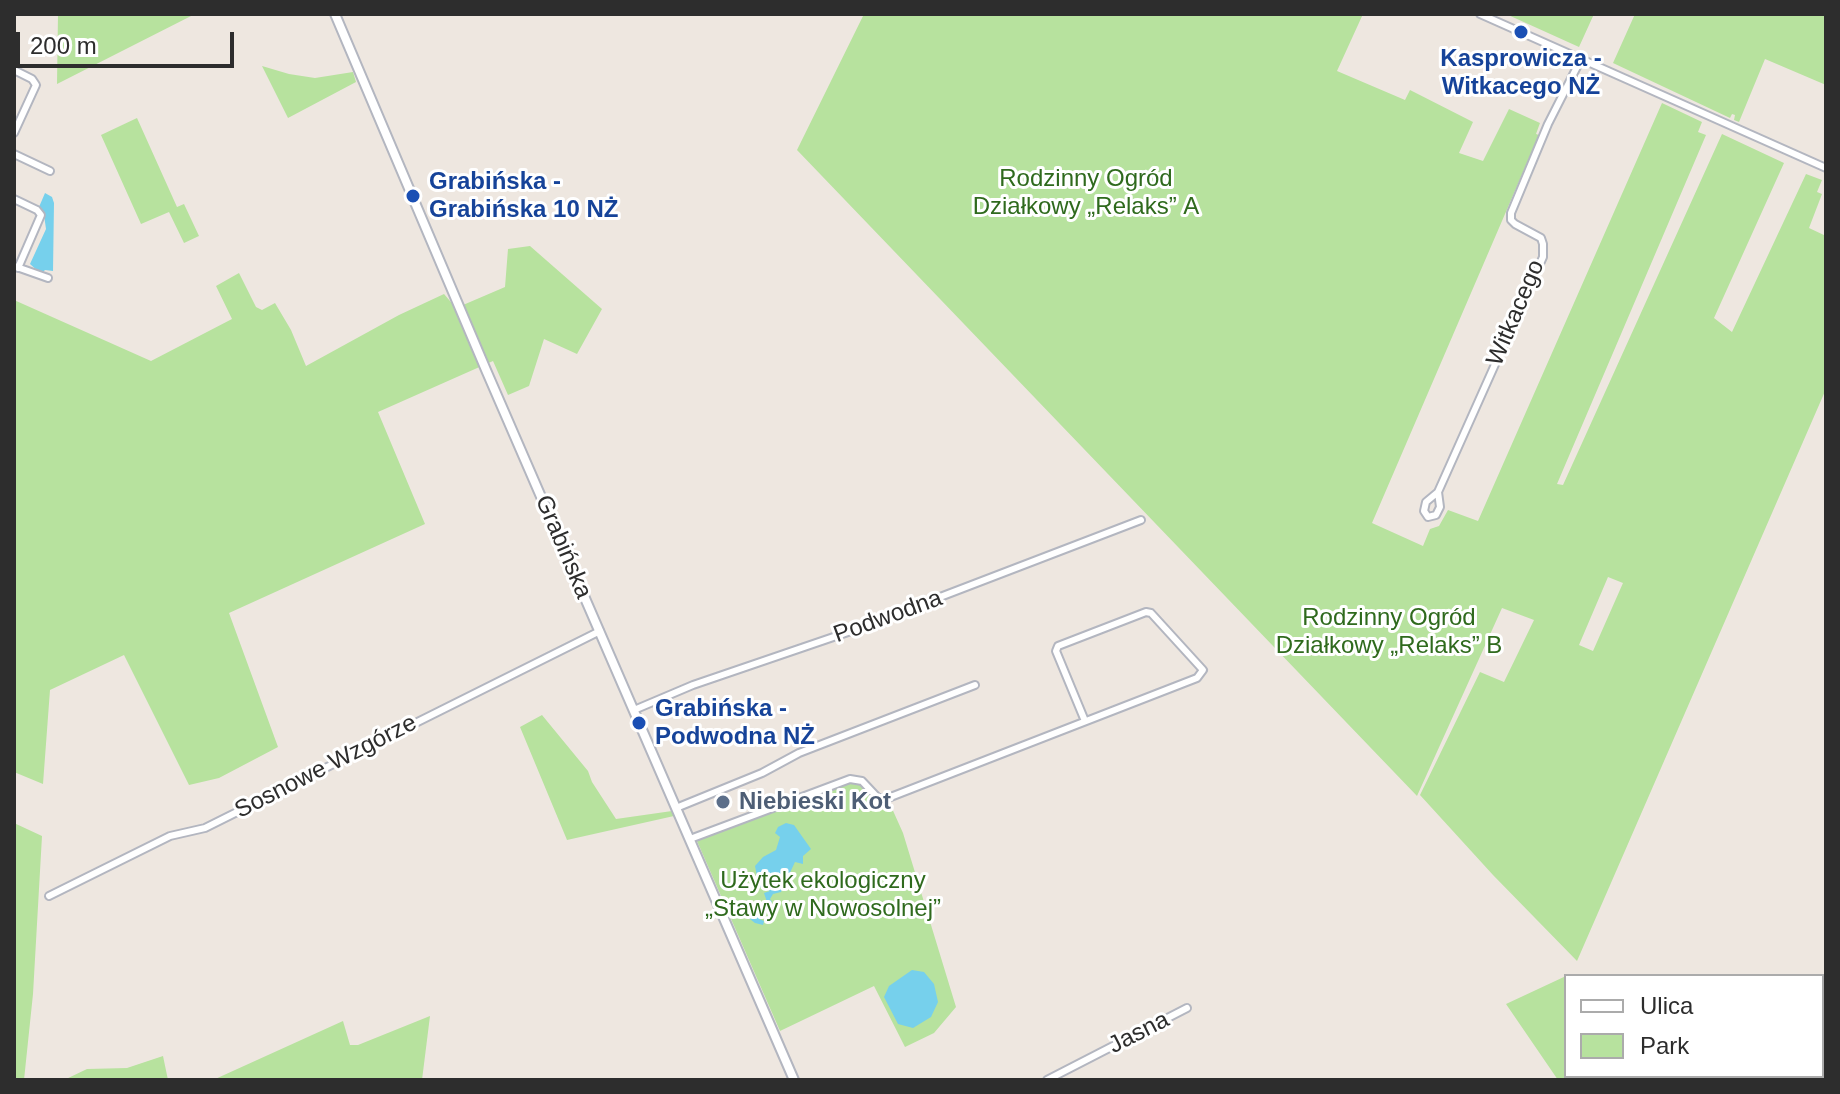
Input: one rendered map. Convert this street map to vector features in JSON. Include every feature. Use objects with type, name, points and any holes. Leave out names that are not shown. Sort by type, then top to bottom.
[{"type":"street","name":"Grabińska","points":[[335,14],[794,1080]]},
{"type":"street","points":[[1480,14],[1826,168]]},
{"type":"street","name":"Witkacego","points":[[1438,492],[1543,257],[1541,238],[1515,224],[1511,213],[1548,124],[1581,59]]},
{"type":"street","points":[[14,70],[32,79],[36,85],[14,133]]},
{"type":"street","points":[[14,154],[50,171]]},
{"type":"street","points":[[14,199],[37,210],[41,218],[16,267],[48,278]]},
{"type":"street","name":"Podwodna","points":[[634,710],[693,685],[854,630],[1141,520]]},
{"type":"street","points":[[690,839],[850,779],[862,781],[878,798],[888,798],[1197,678],[1203,670],[1151,613],[1146,612],[1058,646],[1056,651],[1085,721]]},
{"type":"street","name":"Sosnowe Wzgórze","points":[[49,896],[170,836],[205,828],[600,631]]},
{"type":"street","points":[[676,808],[762,773],[799,753],[975,685]]},
{"type":"street","name":"Jasna","points":[[1047,1080],[1187,1008]]},
{"type":"green space","points":[[58,14],[195,14],[57,84]]},
{"type":"green space","points":[[864,14],[1363,14],[1337,71],[1405,100],[1410,90],[1473,122],[1459,153],[1483,161],[1509,109],[1540,123],[1536,134],[1539,135],[1372,523],[1423,546],[1430,529],[1439,526],[1448,510],[1478,521],[1662,103],[1702,122],[1698,132],[1706,135],[1557,484],[1563,485],[1722,134],[1784,163],[1714,318],[1732,332],[1806,174],[1822,180],[1817,192],[1822,194],[1809,228],[1826,236],[1826,389],[1577,961],[1420,795],[1480,672],[1504,682],[1534,620],[1502,608],[1417,796],[797,150]],"holes":[[[1608,577],[1623,583],[1593,651],[1579,645]]]},
{"type":"green space","points":[[1506,14],[1594,14],[1579,47]]},
{"type":"green space","points":[[1635,14],[1826,14],[1826,85],[1765,59],[1739,122],[1734,120],[1735,115],[1732,114],[1730,118],[1613,63]]},
{"type":"green space","points":[[262,66],[315,78],[353,72],[356,82],[288,118]]},
{"type":"green space","points":[[137,118],[177,207],[184,204],[199,236],[184,243],[169,212],[141,224],[101,135]]},
{"type":"green space","points":[[530,246],[602,309],[577,354],[544,339],[529,386],[508,395],[493,361],[378,412],[425,524],[229,613],[278,747],[219,778],[189,785],[124,655],[50,690],[43,784],[14,772],[14,300],[151,361],[232,319],[216,286],[239,273],[256,307],[262,310],[275,303],[291,330],[306,366],[444,294],[456,308],[505,287],[508,249]]},
{"type":"green space","points":[[542,715],[588,771],[616,819],[672,811],[674,816],[567,840],[520,727]]},
{"type":"green space","name":"Użytek ekologiczny „Stawy w Nowosolnej”","points":[[847,783],[860,785],[879,807],[890,804],[903,833],[956,1007],[934,1033],[905,1047],[874,986],[780,1031],[697,841]]},
{"type":"green space","points":[[14,823],[42,836],[33,994],[24,1080],[14,1080]]},
{"type":"green space","points":[[1564,977],[1564,1078],[1762,1078],[1558,1080],[1506,1004]]},
{"type":"green space","points":[[430,1016],[422,1080],[213,1080],[343,1021],[350,1045],[358,1045]]},
{"type":"green space","points":[[163,1056],[168,1080],[64,1080],[87,1069],[127,1068]]},
{"type":"water","points":[[45,193],[52,197],[54,203],[53,271],[45,270],[41,274],[30,264],[46,229],[39,207]]},
{"type":"water","points":[[786,823],[794,825],[811,849],[803,856],[803,864],[795,862],[781,892],[773,894],[772,902],[759,919],[764,921],[763,925],[755,923],[746,916],[758,912],[755,905],[760,901],[764,905],[767,902],[764,893],[770,891],[755,885],[758,881],[755,866],[776,850],[780,837],[775,833],[778,827]]},
{"type":"water","points":[[912,970],[924,972],[934,984],[938,1002],[931,1017],[913,1028],[898,1024],[884,997],[889,986]]},
{"type":"place","name":"Kasprowicza - Witkacego NŻ","points":[[1521,32]]},
{"type":"place","name":"Grabińska - Grabińska 10 NŻ","points":[[413,196]]},
{"type":"place","name":"Grabińska - Podwodna NŻ","points":[[639,723]]},
{"type":"place","name":"Niebieski Kot","points":[[723,802]]},
{"type":"park label","name":"Rodzinny Ogród Działkowy „Relaks” A","points":[[1086,193]]},
{"type":"park label","name":"Rodzinny Ogród Działkowy „Relaks” B","points":[[1389,632]]}]
